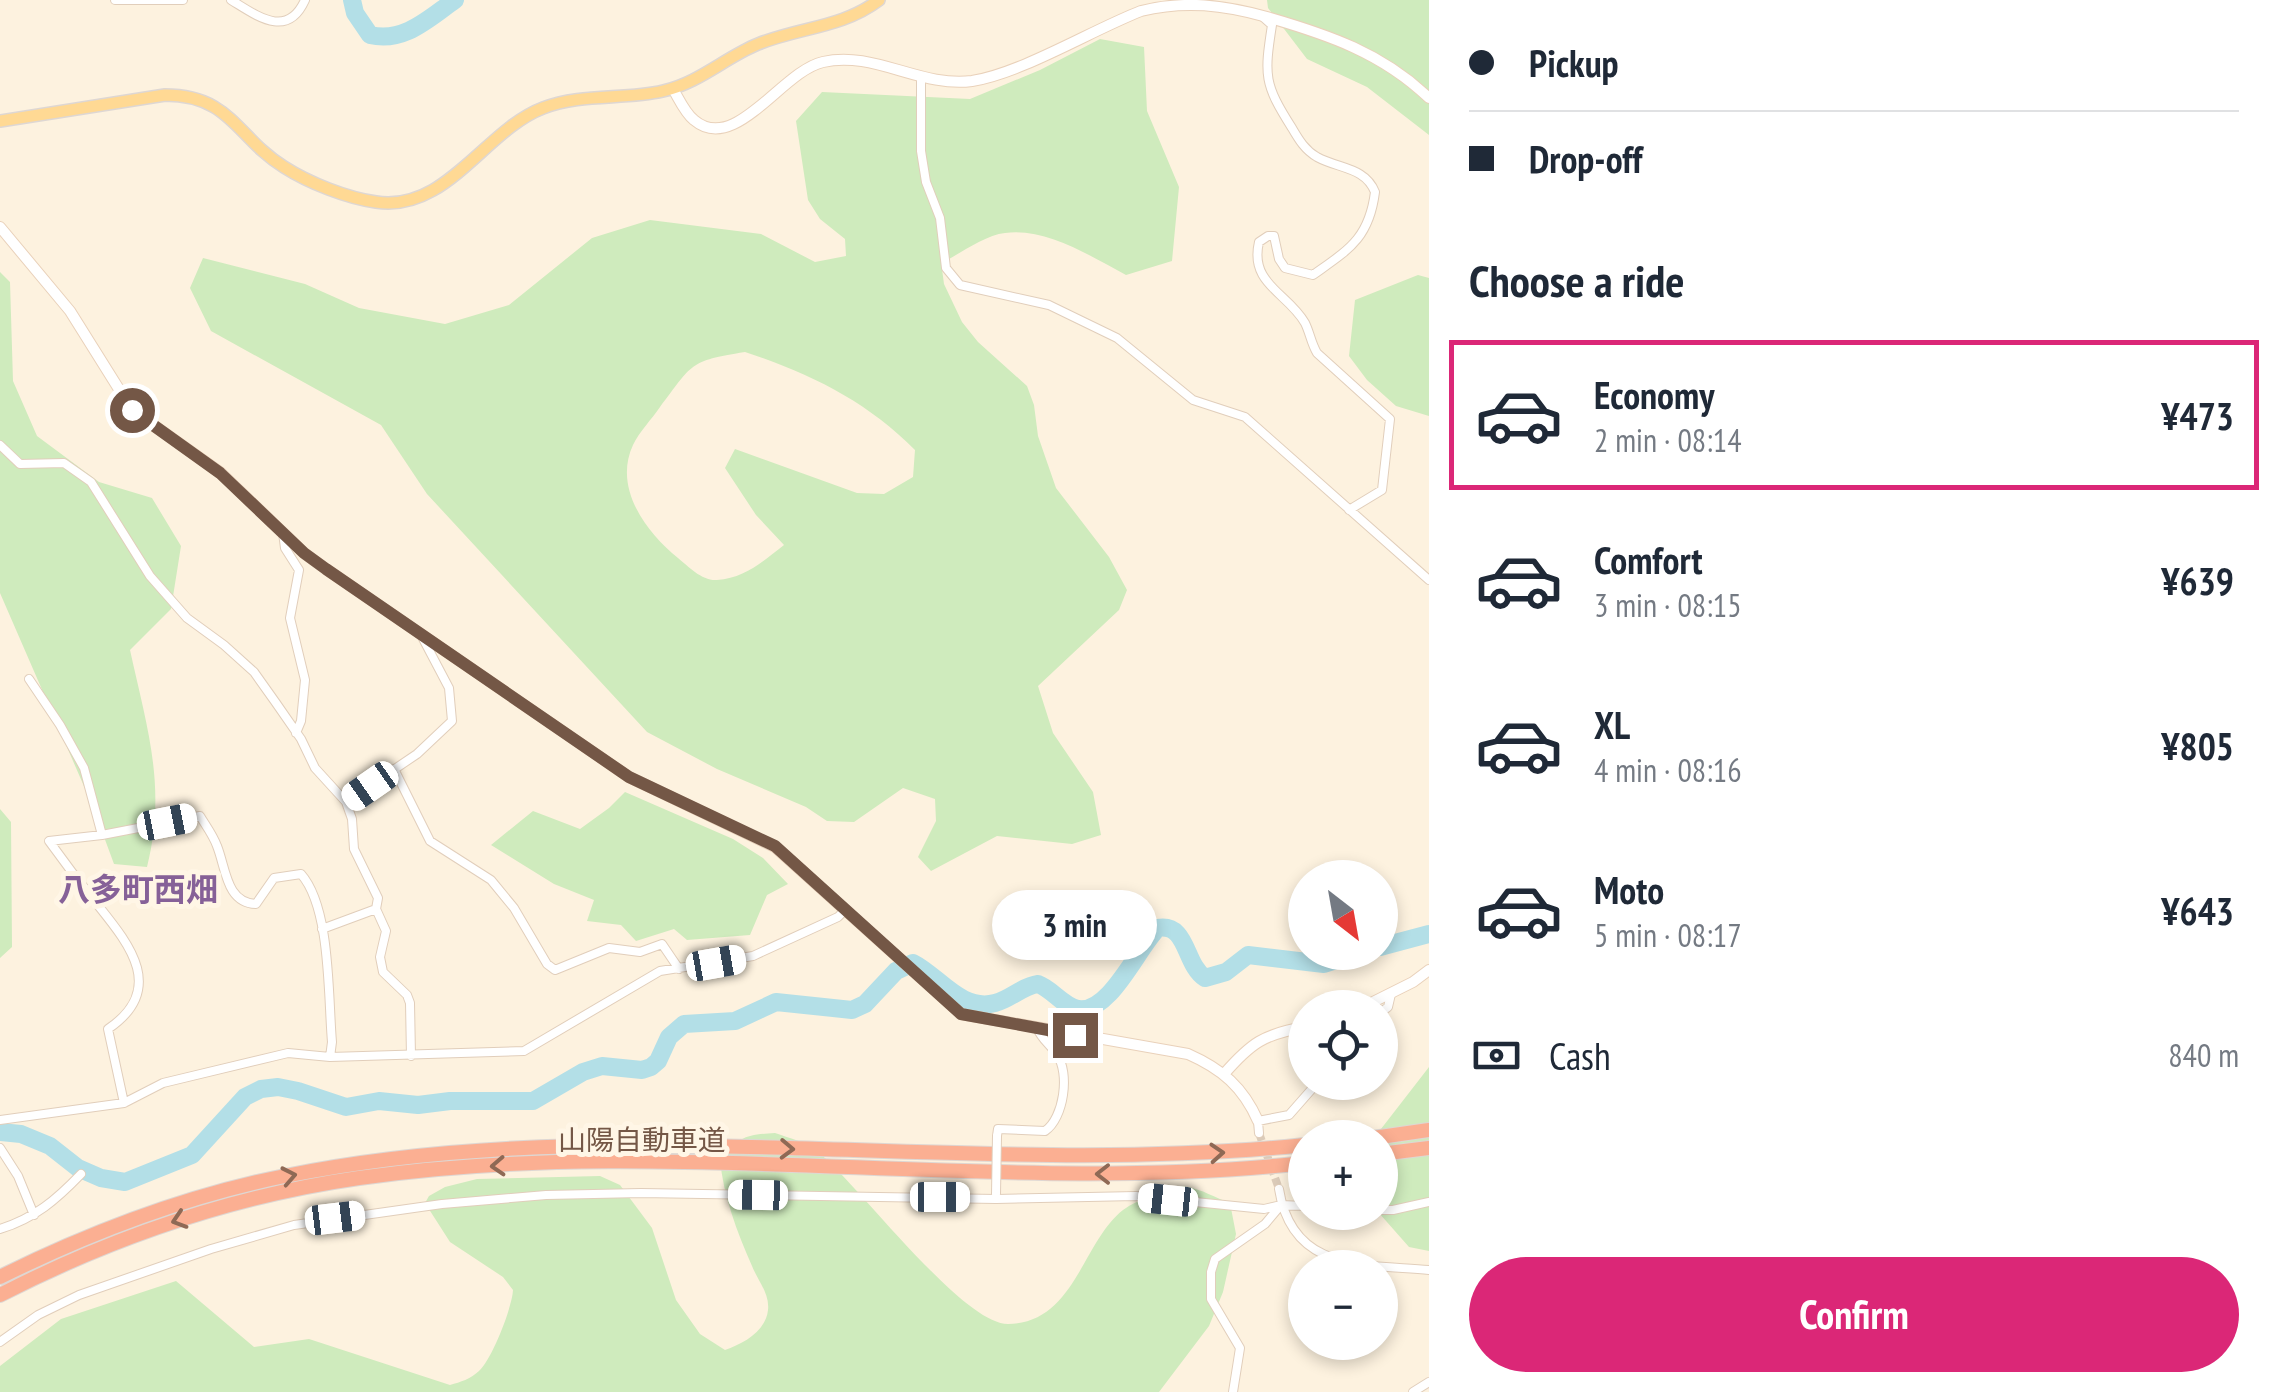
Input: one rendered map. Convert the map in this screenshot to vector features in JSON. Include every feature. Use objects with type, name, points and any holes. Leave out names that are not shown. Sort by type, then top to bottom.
[{"type":"highway","points":[[1398,1134],[1429,1130]]},
{"type":"highway","name":"山陽自動車道","points":[[0,1278],[97,1233],[212,1193],[302,1173],[424,1156],[627,1146],[980,1156],[1154,1156],[1288,1146]]},
{"type":"highway","points":[[1398,1152],[1429,1148]]},
{"type":"highway","name":"山陽自動車道","points":[[0,1296],[62,1265],[172,1222],[288,1191],[360,1178],[498,1165],[626,1162],[1083,1174],[1171,1174],[1288,1164]]},
{"type":"main road","points":[[0,121],[165,95],[191,95],[228,117],[282,166],[378,203],[404,200],[430,192],[454,176],[499,134],[546,107],[673,88],[757,44],[851,18],[878,0]]},
{"type":"street","points":[[115,0],[182,0]]},
{"type":"street","points":[[231,0],[267,22],[299,12],[305,0]]},
{"type":"street","points":[[673,88],[691,118],[701,125],[725,128],[747,117],[790,78],[822,62],[849,60],[955,82],[994,76],[1169,2],[1216,3],[1339,39],[1389,65],[1429,98]]},
{"type":"street","points":[[1262,16],[1272,25],[1266,75],[1270,94],[1303,146],[1313,155],[1366,176],[1375,192],[1358,242],[1313,274],[1285,268],[1274,236],[1259,242],[1257,250],[1258,269],[1307,326],[1309,339],[1318,353],[1390,419],[1382,490],[1348,510]]},
{"type":"street","points":[[921,78],[921,152],[926,182],[940,218],[946,268],[960,285],[1049,305],[1118,338],[1193,400],[1245,417],[1429,580]]},
{"type":"street","points":[[0,227],[70,311],[132,410],[220,473],[326,569],[629,777],[775,846],[961,1014],[1188,1054],[1239,1087],[1259,1127],[1289,1116],[1303,1100]]},
{"type":"street","points":[[0,445],[20,464],[64,464],[92,482],[150,576],[187,618],[254,672],[296,733],[314,768],[346,802],[354,848],[378,898],[376,909],[387,938],[380,957],[382,972],[408,995],[411,1056]]},
{"type":"street","points":[[283,533],[285,548],[299,570],[290,618],[305,680],[296,733]]},
{"type":"street","points":[[346,802],[417,754],[452,721],[450,688],[420,632]]},
{"type":"street","points":[[29,680],[84,768],[102,835]]},
{"type":"street","points":[[394,769],[430,842],[490,880],[514,908],[547,964],[555,970],[609,948],[640,952],[662,944],[679,969]]},
{"type":"street","points":[[124,1103],[108,1029],[128,1013],[137,994],[138,970],[131,947],[49,841],[200,816],[216,843],[230,888],[240,900],[256,904],[274,878],[301,874],[314,894],[322,929],[330,1057]]},
{"type":"street","points":[[322,929],[376,909]]},
{"type":"street","points":[[0,1120],[124,1103],[163,1083],[288,1053],[411,1056],[524,1050],[660,971],[766,952],[845,910]]},
{"type":"street","points":[[1396,990],[1429,970]]},
{"type":"street","points":[[996,1196],[998,1129],[1045,1131],[1056,1119],[1066,1075],[1058,1056],[1037,1028]]},
{"type":"street","points":[[1224,1074],[1260,1039],[1288,1030]]},
{"type":"street","points":[[0,1148],[18,1176],[34,1215]]},
{"type":"street","points":[[0,1229],[50,1205],[81,1174]]},
{"type":"street","points":[[1278,1189],[1281,1205],[1302,1240],[1328,1259],[1429,1270]]},
{"type":"street","points":[[0,1342],[60,1304],[132,1274],[294,1225],[442,1204],[546,1195],[641,1193],[1136,1196],[1264,1209],[1288,1205]]},
{"type":"street","points":[[1398,1209],[1429,1202]]},
{"type":"street","points":[[1232,1392],[1240,1348],[1212,1299],[1210,1272],[1216,1259],[1266,1224],[1281,1205]]},
{"type":"street","points":[[1418,1391],[1429,1382]]},
{"type":"green space","points":[[1267,0],[1429,0],[1429,135],[1367,87],[1307,59],[1268,8]]},
{"type":"green space","points":[[1100,39],[1144,47],[1147,111],[1179,187],[1172,261],[1126,275],[1068,245],[1021,232],[983,240],[947,260],[942,269],[944,284],[962,322],[978,342],[1027,386],[1038,436],[1056,488],[1109,557],[1127,590],[1119,610],[1038,686],[1053,733],[1093,792],[1101,835],[1072,844],[997,836],[931,871],[918,857],[936,821],[935,799],[903,788],[854,822],[827,821],[806,807],[717,769],[647,732],[427,494],[381,425],[211,331],[190,288],[203,258],[305,284],[359,308],[445,324],[509,305],[592,238],[650,220],[761,234],[815,262],[846,256],[845,239],[820,219],[808,200],[796,121],[822,92],[970,99],[1040,70]],"holes":[[[745,352],[815,380],[877,417],[915,450],[913,477],[884,494],[857,493],[735,449],[725,468],[756,515],[784,545],[745,573],[727,579],[706,578],[666,547],[644,522],[630,493],[628,461],[639,435],[694,367],[712,358]]]},
{"type":"green space","points":[[0,272],[10,282],[13,381],[37,436],[99,482],[152,498],[181,546],[171,609],[130,650],[155,784],[153,838],[147,867],[114,864],[0,593]]},
{"type":"green space","points":[[1418,275],[1429,278],[1429,416],[1396,406],[1367,380],[1349,356],[1355,300]]},
{"type":"green space","points":[[625,792],[733,839],[763,858],[788,884],[767,895],[750,935],[687,940],[674,929],[636,941],[621,925],[587,921],[594,900],[554,884],[491,845],[533,811],[580,829]]},
{"type":"green space","points":[[0,809],[11,822],[12,947],[0,958]]},
{"type":"green space","points":[[1429,1067],[1429,1251],[1409,1247],[1394,1230],[1398,1230],[1398,1120],[1388,1120]]},
{"type":"green space","points":[[775,1133],[817,1151],[938,1278],[988,1318],[1008,1324],[1030,1320],[1048,1310],[1063,1296],[1097,1241],[1123,1210],[1177,1187],[1198,1190],[1230,1203],[1236,1234],[1223,1292],[1209,1326],[1159,1392],[0,1392],[0,1366],[61,1319],[176,1281],[254,1347],[309,1339],[450,1385],[465,1380],[479,1371],[490,1356],[513,1290],[503,1277],[450,1242],[425,1203],[445,1187],[477,1179],[600,1176],[620,1185],[652,1228],[676,1300],[700,1334],[725,1350],[758,1330],[766,1318],[768,1304],[732,1213],[720,1159],[744,1138]]},
{"type":"waterway","points":[[352,0],[355,13],[370,35],[382,37],[415,28],[455,0]]},
{"type":"waterway","points":[[0,1132],[21,1134],[50,1146],[78,1168],[101,1178],[125,1182],[192,1155],[245,1097],[261,1089],[298,1091],[346,1107],[379,1101],[418,1105],[533,1101],[583,1072],[602,1066],[642,1070],[651,1067],[669,1037],[684,1024],[735,1021],[776,1002],[852,1010],[865,1004],[896,971],[913,963],[972,1002],[995,1003],[1038,984],[1078,1009],[1090,1008],[1112,991],[1158,928],[1168,928],[1181,938],[1193,964],[1205,978],[1226,972],[1248,955],[1288,960]]},
{"type":"waterway","points":[[1398,942],[1429,934]]},
{"type":"tunnel","points":[[1259,1133],[1279,1189]]},
{"type":"district","name":"八多町西畑","points":[[138,889]]},
{"type":"route","points":[[132,410],[240,489],[304,553],[629,777],[775,846],[961,1014],[1075,1035]]}]
